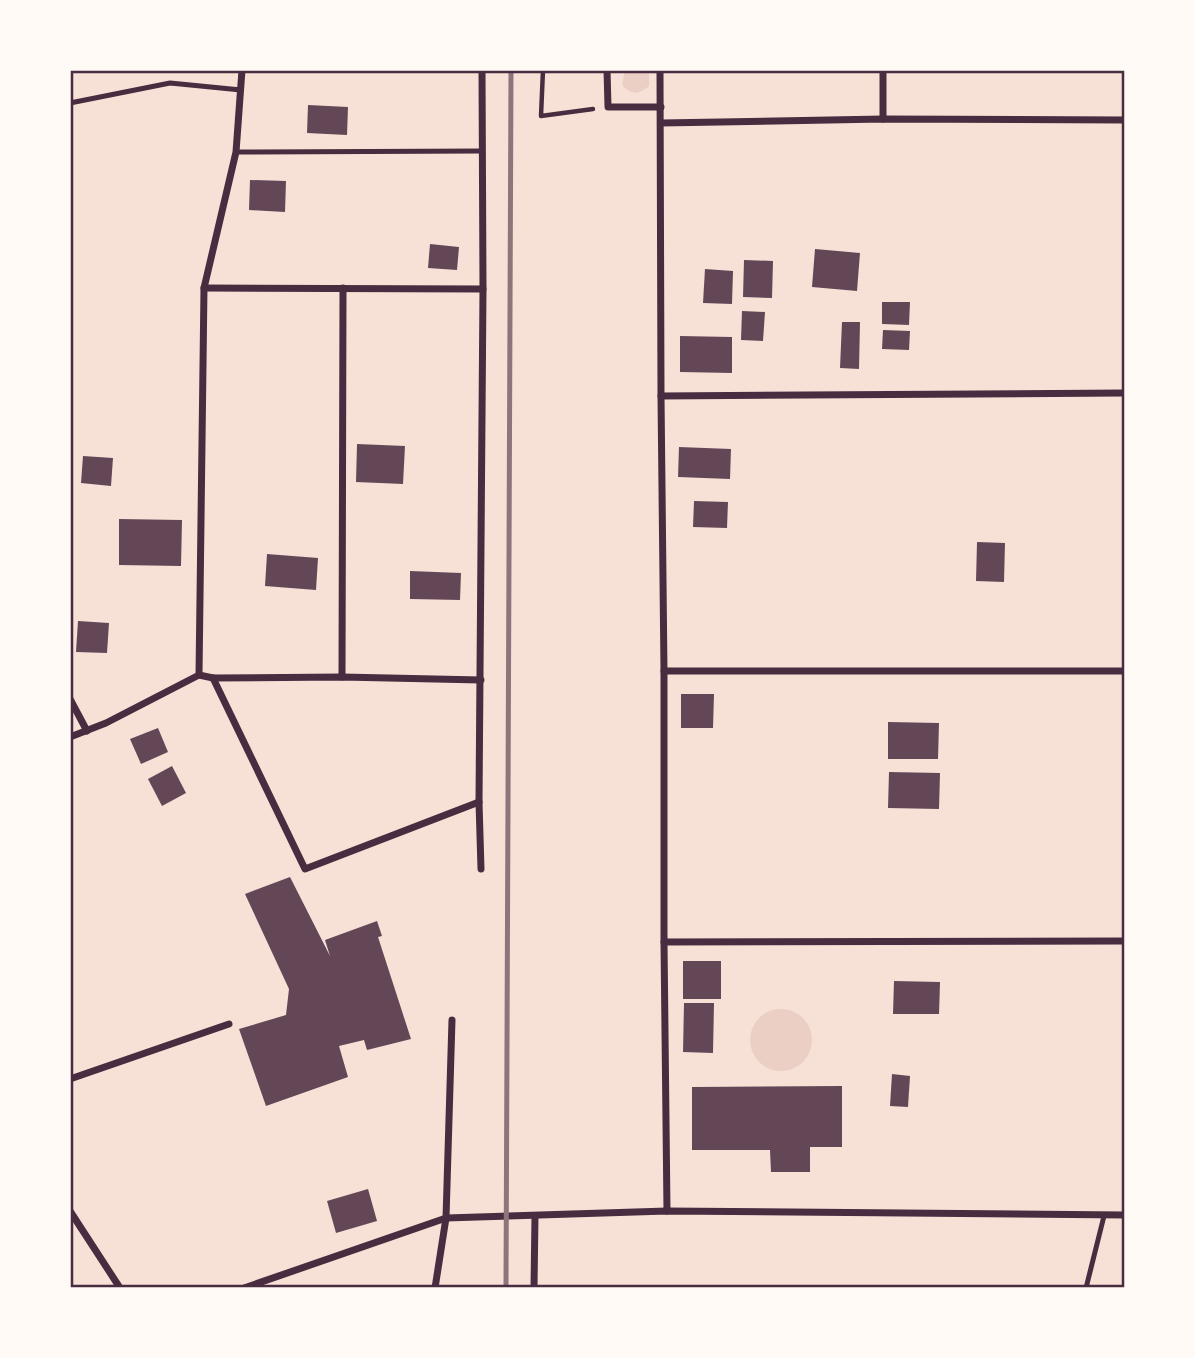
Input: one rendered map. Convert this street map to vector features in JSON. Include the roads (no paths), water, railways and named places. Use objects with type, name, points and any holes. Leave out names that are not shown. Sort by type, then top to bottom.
[{"type":"street","points":[[199,675],[204,288],[236,152],[242,70]]},
{"type":"street","points":[[481,869],[482,70]]},
{"type":"street","points":[[607,70],[608,107],[661,107]]},
{"type":"street","points":[[660,70],[667,1212]]},
{"type":"street","points":[[883,70],[883,120]]},
{"type":"street","points":[[661,123],[1125,120]]},
{"type":"street","points":[[204,288],[483,289]]},
{"type":"street","points":[[342,677],[343,288]]},
{"type":"street","points":[[661,396],[1125,393]]},
{"type":"street","points":[[664,671],[1125,671]]},
{"type":"street","points":[[70,737],[106,723],[199,675],[213,678],[481,680]]},
{"type":"street","points":[[213,678],[305,869],[479,802]]},
{"type":"street","points":[[70,699],[87,731]]},
{"type":"street","points":[[664,942],[1125,941]]},
{"type":"street","points":[[435,1288],[446,1218],[452,1020]]},
{"type":"street","points":[[70,1079],[229,1024]]},
{"type":"street","points":[[70,1212],[120,1288]]},
{"type":"street","points":[[244,1288],[446,1218],[667,1212],[1125,1215]]},
{"type":"street","points":[[534,1288],[535,1216]]},
{"type":"lane","points":[[70,103],[170,83],[241,90]]},
{"type":"lane","points":[[236,152],[482,151]]},
{"type":"lane","points":[[1086,1288],[1104,1216]]},
{"type":"railway","points":[[506,1288],[511,70]]}]
